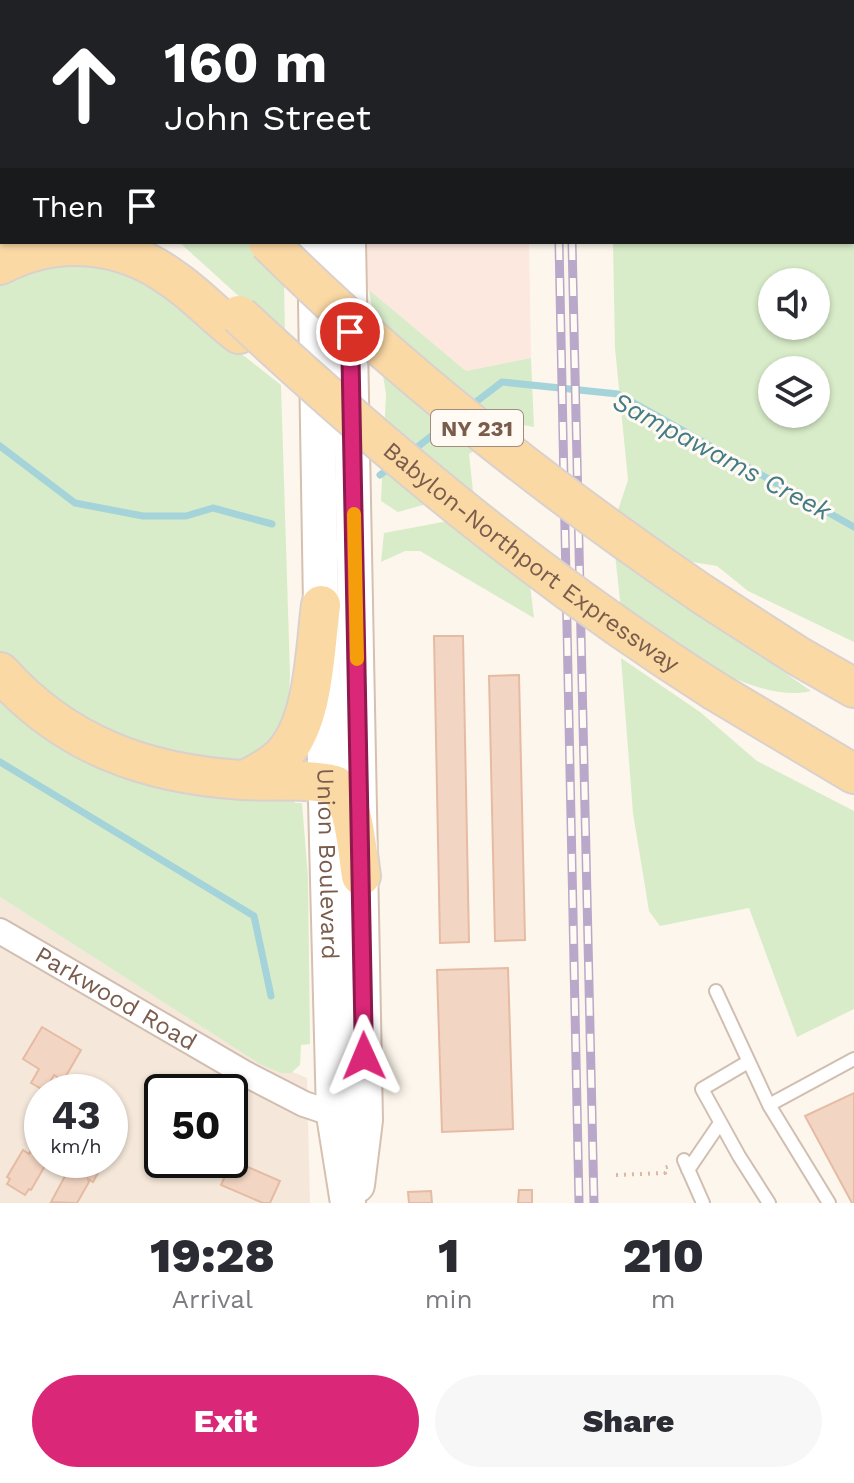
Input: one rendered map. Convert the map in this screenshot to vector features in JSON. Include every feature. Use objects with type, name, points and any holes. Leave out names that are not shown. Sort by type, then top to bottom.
[{"type":"main road","name":"Babylon-Northport Expressway","points":[[168,244],[239,324],[413,470],[532,563],[601,615],[715,691],[854,774]]},
{"type":"main road","name":"NY 231","points":[[270,244],[354,323],[455,410],[617,535],[702,594],[854,688]]},
{"type":"main road","name":"Union Boulevard","points":[[315,244],[325,782],[354,1203]]},
{"type":"main road","name":"Union Boulevard","points":[[348,244],[361,876],[348,1203]]},
{"type":"main road","points":[[0,265],[26,254],[61,246],[113,250],[160,269],[239,324]]},
{"type":"main road","points":[[245,780],[284,754],[298,729],[311,681],[321,605]]},
{"type":"main road","points":[[0,672],[57,722],[112,753],[168,772],[245,780],[325,782],[340,788],[348,803],[361,876]]},
{"type":"street","name":"Parkwood Road","points":[[0,931],[246,1074],[304,1104],[350,1117]]},
{"type":"lane","points":[[716,991],[769,1105],[829,1203]]},
{"type":"lane","points":[[769,1105],[854,1059]]},
{"type":"lane","points":[[748,1062],[702,1089],[769,1203]]},
{"type":"lane","points":[[703,1203],[686,1165],[720,1123]]},
{"type":"path","points":[[616,1175],[665,1173],[664,1168],[686,1165]]},
{"type":"shaded area","points":[[355,244],[529,244],[531,358],[466,371],[355,279]]},
{"type":"shaded area","points":[[0,897],[236,1048],[307,1078],[310,1203],[0,1203]]},
{"type":"green space","points":[[181,244],[249,244],[284,280],[285,338]]},
{"type":"green space","points":[[613,244],[854,244],[854,642],[748,591],[717,566],[679,560],[616,516],[628,480],[615,348]]},
{"type":"green space","points":[[81,258],[125,267],[181,298],[234,348],[281,385],[290,674],[288,722],[268,756],[236,769],[127,751],[0,660],[0,276]]},
{"type":"green space","points":[[369,290],[466,371],[531,358],[534,427],[517,424],[469,454],[473,491],[398,512],[381,501],[386,394]]},
{"type":"green space","points":[[448,521],[529,576],[534,618],[420,551],[405,551],[381,562],[384,533]]},
{"type":"green space","points":[[615,554],[811,691],[788,693],[738,680],[686,653],[640,623],[621,609]]},
{"type":"green space","points":[[621,658],[700,712],[757,761],[854,811],[854,1009],[797,1037],[749,908],[660,926],[649,911],[633,813]]},
{"type":"green space","points":[[0,696],[290,792],[295,803],[302,803],[308,877],[310,1044],[301,1045],[300,1065],[291,1073],[281,1073],[260,1064],[0,897]]},
{"type":"building","points":[[434,636],[463,636],[469,942],[440,943]]},
{"type":"building","points":[[519,675],[525,940],[495,941],[489,676]]},
{"type":"building","points":[[508,968],[513,1129],[442,1132],[437,970]]},
{"type":"building","points":[[42,1027],[81,1050],[67,1074],[36,1074],[39,1069],[23,1059]]},
{"type":"building","points":[[854,1093],[854,1203],[852,1203],[805,1116]]},
{"type":"building","points":[[23,1150],[24,1178],[38,1178],[25,1195],[7,1184],[10,1179],[7,1177]]},
{"type":"building","points":[[248,1167],[280,1181],[270,1203],[263,1203],[221,1185],[224,1178],[248,1178]]},
{"type":"building","points":[[64,1178],[95,1178],[93,1182],[88,1179],[77,1203],[51,1202]]},
{"type":"building","points":[[519,1190],[532,1190],[532,1203],[518,1203]]},
{"type":"building","points":[[431,1191],[432,1203],[409,1203],[408,1192]]},
{"type":"waterway","name":"Sampawams Creek","points":[[468,408],[502,382],[618,394],[854,527]]},
{"type":"waterway","name":"Sampawams Creek","points":[[411,452],[452,420]]},
{"type":"waterway","name":"Sampawams Creek","points":[[0,446],[75,503],[143,516],[186,516],[213,508],[272,524]]},
{"type":"waterway","name":"Sampawams Creek","points":[[380,475],[392,466]]},
{"type":"waterway","points":[[0,762],[254,916],[271,996]]},
{"type":"railway","points":[[559,244],[579,1203]]},
{"type":"railway","points":[[572,244],[594,1203]]},
{"type":"slow traffic","points":[[354,514],[357,659]]},
{"type":"route","points":[[350,332],[364,1056]]}]
